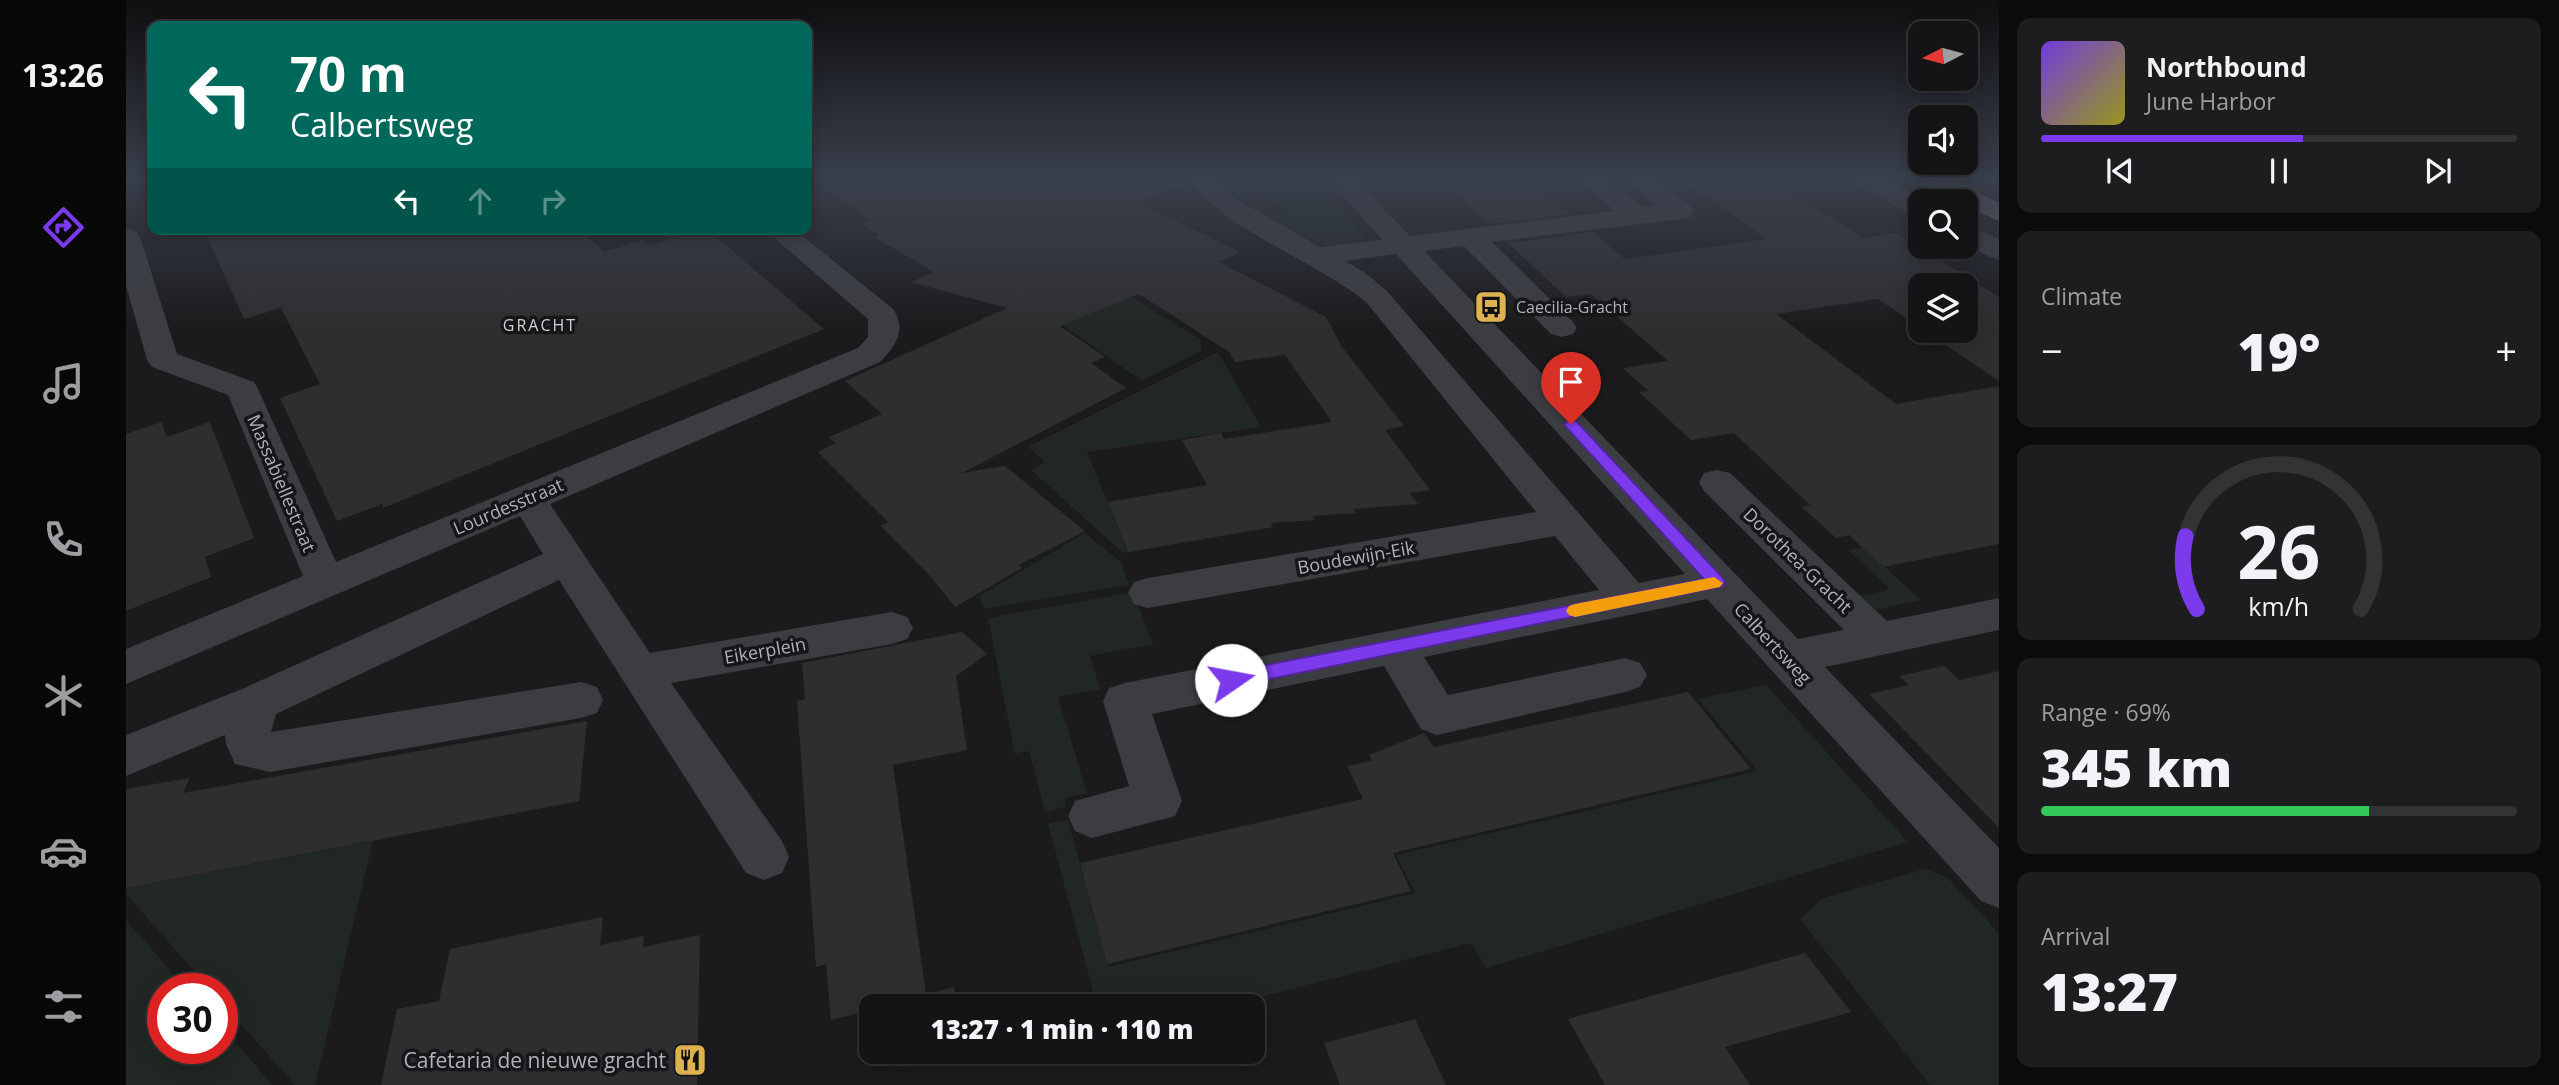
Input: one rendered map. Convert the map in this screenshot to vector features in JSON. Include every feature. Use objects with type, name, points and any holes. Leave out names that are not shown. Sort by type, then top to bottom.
[{"type":"street","points":[[126,234],[144,228]]},
{"type":"street","points":[[1267,228],[1354,278],[1377,297],[1630,600]]},
{"type":"street","name":"Calbertsweg","points":[[1388,228],[1999,884]]},
{"type":"street","points":[[1317,256],[1550,228]]},
{"type":"street","name":"Massabiellestraat","points":[[126,234],[163,360],[242,389],[325,582]]},
{"type":"street","name":"Lourdesstraat","points":[[126,667],[869,355],[884,339],[886,327],[881,315],[784,235]]},
{"type":"street","points":[[1472,238],[1562,328]]},
{"type":"street","points":[[1978,239],[1999,251]]},
{"type":"street","name":"Dorothea-Gracht","points":[[1717,482],[1879,639]]},
{"type":"street","points":[[527,498],[639,672],[765,857]]},
{"type":"street","name":"Boudewijn-Eik","points":[[1148,593],[1563,521]]},
{"type":"street","points":[[126,757],[258,702],[568,559]]},
{"type":"street","points":[[1092,816],[1158,801],[1125,701],[1717,582]]},
{"type":"street","points":[[1788,658],[1999,614]]},
{"type":"street","name":"Eikerplein","points":[[639,672],[892,628]]},
{"type":"street","points":[[1394,646],[1437,716],[1625,675]]},
{"type":"street","points":[[258,702],[248,730],[247,743],[251,750],[270,752],[581,700]]},
{"type":"shaded area","points":[[1287,228],[1357,228],[1366,238],[1352,243],[1328,245]]},
{"type":"shaded area","points":[[1121,291],[1200,339],[1202,351],[1142,381],[1055,320]]},
{"type":"shaded area","points":[[1218,352],[1261,427],[1087,452],[1128,552],[1123,553],[1031,470],[1045,462],[1028,447]]},
{"type":"shaded area","points":[[1085,533],[1121,562],[1129,585],[984,609],[979,596]]},
{"type":"shaded area","points":[[1863,547],[1921,600],[1875,610],[1861,596],[1890,589],[1848,550]]},
{"type":"shaded area","points":[[1133,592],[1153,644],[1090,656],[1100,689],[1058,697],[1087,793],[1065,798],[1065,807],[1045,812],[1029,751],[1015,754],[988,618]]},
{"type":"shaded area","points":[[1766,685],[1908,842],[1486,968],[1471,943],[1265,996],[1094,994],[1048,824],[1068,820],[1108,967],[1415,893],[1396,855],[1757,771],[1698,699]]},
{"type":"shaded area","points":[[373,841],[315,1085],[295,1085],[238,1021],[238,973],[196,973],[126,894],[126,888]]},
{"type":"shaded area","points":[[1925,869],[1947,877],[1999,933],[1999,1085],[1930,1085],[1800,919],[1823,898]]},
{"type":"shaded area","points":[[126,920],[173,973],[147,973],[147,1064],[238,1064],[238,1046],[273,1085],[126,1085]]},
{"type":"building","points":[[869,228],[1189,228],[1240,252],[1219,262],[1326,317],[1342,347],[1404,426],[1385,430],[1430,490],[1410,493],[1418,504],[1353,509],[1356,513],[1312,516],[1315,520],[1271,523],[1273,527],[1128,552],[1108,502],[1207,485],[1182,440],[1221,433],[1224,439],[1332,422],[1285,355],[1235,362],[1229,352],[1139,294],[1060,326],[1105,357],[1091,363],[1126,388],[962,473],[1005,466],[1085,531],[1019,565],[1022,568],[955,607],[931,577],[881,526],[888,522],[818,452],[835,443],[829,437],[882,414],[845,381],[1007,308],[911,282],[934,272],[874,237],[879,235]]},
{"type":"building","points":[[1751,228],[1847,228],[1864,238],[1896,233],[1908,240],[1908,259],[1938,259],[1960,273],[1908,273],[1908,319],[1878,299],[1776,314],[1896,404],[1999,386],[1999,544],[1883,567],[1849,535],[1836,538],[1802,507],[1810,505],[1734,433],[1691,440],[1639,392],[1648,391],[1623,368],[1668,361],[1591,294],[1566,297],[1508,243],[1593,232],[1625,259],[1767,239]]},
{"type":"building","points":[[207,235],[586,235],[604,252],[642,240],[649,246],[680,235],[714,235],[824,329],[383,508],[382,504],[337,521],[280,398],[320,384],[281,308],[244,319]]},
{"type":"building","points":[[1978,284],[1999,297],[1999,381],[1943,343],[1978,343]]},
{"type":"building","points":[[161,422],[167,437],[210,422],[254,538],[205,557],[211,577],[126,611],[126,434]]},
{"type":"building","points":[[962,632],[987,654],[956,676],[967,750],[893,765],[926,994],[859,994],[859,1013],[831,1020],[826,964],[816,967],[797,701],[805,699],[802,663]]},
{"type":"building","points":[[1944,666],[1959,680],[1999,671],[1999,828],[1869,694],[1909,685],[1899,676]]},
{"type":"building","points":[[1688,692],[1751,769],[1393,853],[1411,891],[1107,964],[1080,863],[1363,799],[1347,766],[1372,761],[1369,755],[1424,733],[1434,747]]},
{"type":"building","points":[[587,721],[579,801],[126,888],[126,789],[190,778],[183,793]]},
{"type":"building","points":[[603,917],[600,945],[644,936],[643,947],[700,935],[697,1085],[381,1085],[397,1009],[439,1001],[450,949]]},
{"type":"building","points":[[1805,953],[1851,1012],[1725,1047],[1750,1085],[1605,1085],[1568,1019]]},
{"type":"building","points":[[954,987],[955,994],[926,994]]},
{"type":"building","points":[[1415,1019],[1446,1085],[1340,1085],[1324,1043]]},
{"type":"slow traffic","points":[[1575,611],[1714,583]]},
{"type":"place","name":"Caecilia-Gracht","points":[[1491,307]]},
{"type":"place","name":"Cafetaria de nieuwe gracht","points":[[690,1060]]},
{"type":"district","name":"GRACHT","points":[[540,325]]},
{"type":"route","points":[[1231,680],[1717,582],[1571,424]]}]
